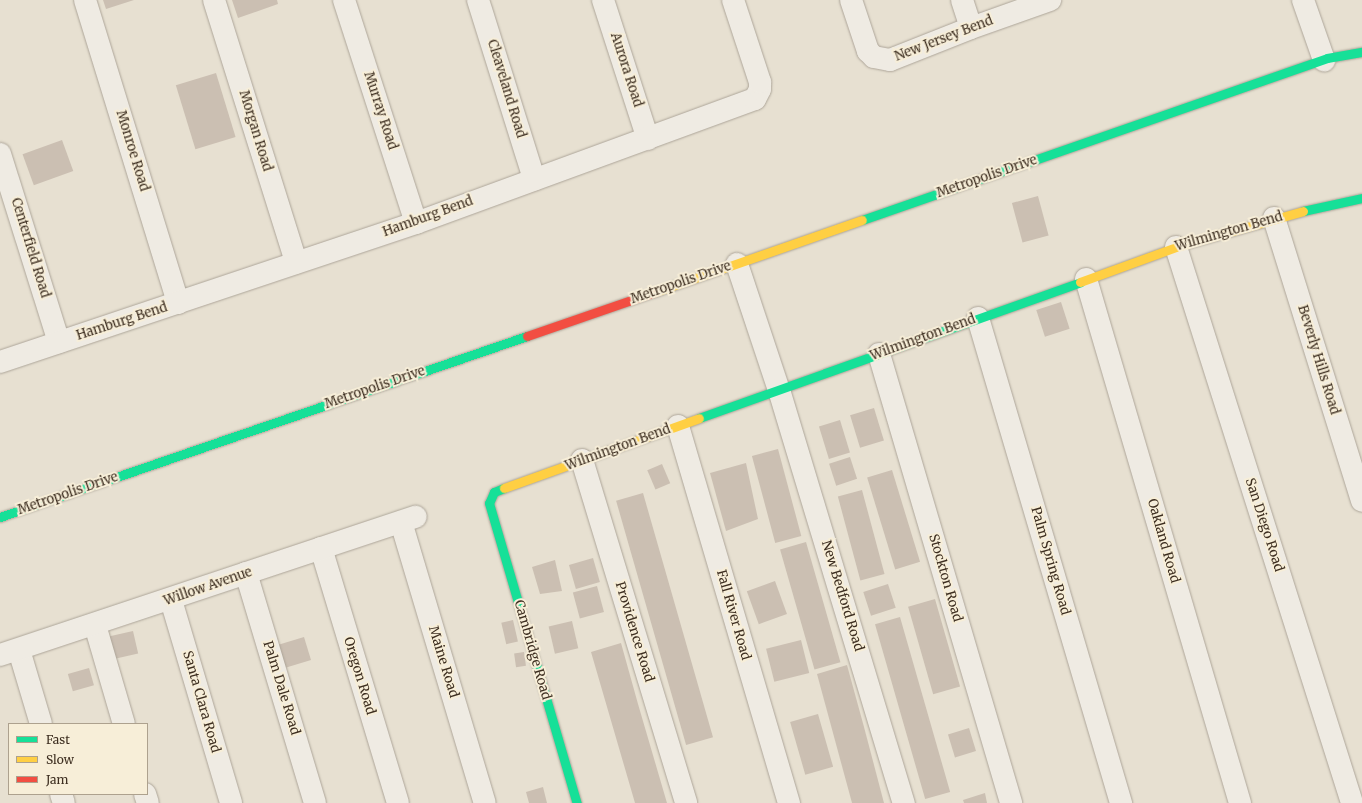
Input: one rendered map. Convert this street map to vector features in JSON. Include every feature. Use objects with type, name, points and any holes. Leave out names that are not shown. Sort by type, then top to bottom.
[{"type":"street","name":"Monroe Road","points":[[85,0],[178,303]]},
{"type":"street","name":"Morgan Road","points":[[214,0],[296,262]]},
{"type":"street","name":"Murray Road","points":[[344,0],[416,223]]},
{"type":"street","name":"Cleaveland Road","points":[[478,0],[534,179]]},
{"type":"street","name":"Aurora Road","points":[[604,0],[648,139]]},
{"type":"street","name":"Hamburg Bend","points":[[0,362],[416,223],[755,99],[759,94],[760,82],[733,0]]},
{"type":"street","name":"New Jersey Bend","points":[[851,0],[868,51],[881,59],[890,60],[971,28],[1050,0]]},
{"type":"street","points":[[962,0],[971,28]]},
{"type":"street","points":[[1303,0],[1324,60]]},
{"type":"street","name":"Metropolis Drive","points":[[0,517],[737,264],[1324,60],[1362,52]]},
{"type":"street","name":"Centerfield Road","points":[[0,154],[59,342]]},
{"type":"street","name":"Wilmington Bend","points":[[490,496],[494,492],[582,460],[1176,247],[1274,218],[1362,198]]},
{"type":"street","name":"Beverly Hills Road","points":[[1274,218],[1362,501]]},
{"type":"street","name":"San Diego Road","points":[[1176,247],[1352,803]]},
{"type":"street","name":"New Bedford Road","points":[[737,264],[780,390],[904,803]]},
{"type":"street","name":"Oakland Road","points":[[1086,279],[1240,803]]},
{"type":"street","name":"Palm Spring Road","points":[[978,318],[1121,803]]},
{"type":"street","name":"Stockton Road","points":[[879,354],[1011,803]]},
{"type":"street","name":"Fall River Road","points":[[678,426],[789,803]]},
{"type":"street","name":"Providence Road","points":[[582,460],[686,803]]},
{"type":"street","name":"Cambridge Road","points":[[490,496],[489,503],[577,803]]},
{"type":"street","name":"Willow Avenue","points":[[9,653],[171,600],[246,573],[408,519]]},
{"type":"street","name":"Maine Road","points":[[408,519],[485,803]]},
{"type":"street","name":"Oregon Road","points":[[321,548],[398,803]]},
{"type":"street","name":"Palm Dale Road","points":[[246,573],[315,803]]},
{"type":"street","name":"Santa Clara Road","points":[[171,600],[231,803]]},
{"type":"street","points":[[95,625],[124,723]]},
{"type":"street","points":[[9,653],[41,723]]},
{"type":"building","points":[[103,0],[134,0],[106,9]]},
{"type":"building","points":[[232,0],[277,0],[278,4],[238,18]]},
{"type":"building","points":[[216,73],[236,137],[195,149],[176,85]]},
{"type":"building","points":[[62,140],[73,171],[34,185],[23,154]]},
{"type":"building","points":[[1038,196],[1049,236],[1023,243],[1012,203]]},
{"type":"building","points":[[1061,302],[1070,329],[1045,337],[1036,310]]},
{"type":"building","points":[[874,408],[884,441],[860,448],[850,415]]},
{"type":"building","points":[[840,420],[850,453],[829,459],[819,426]]},
{"type":"building","points":[[778,449],[801,536],[775,543],[752,456]]},
{"type":"building","points":[[850,457],[857,479],[836,486],[829,464]]},
{"type":"building","points":[[746,463],[758,519],[726,531],[710,473]]},
{"type":"building","points":[[662,464],[670,483],[655,490],[647,470]]},
{"type":"building","points":[[892,470],[920,562],[895,569],[867,478]]},
{"type":"building","points":[[862,490],[885,574],[860,581],[838,496]]},
{"type":"building","points":[[643,493],[713,737],[686,745],[616,501]]},
{"type":"building","points":[[806,542],[840,662],[815,670],[780,549]]},
{"type":"building","points":[[593,558],[600,582],[576,589],[569,565]]},
{"type":"building","points":[[555,560],[562,591],[540,594],[532,567]]},
{"type":"building","points":[[775,581],[787,614],[759,624],[747,591]]},
{"type":"building","points":[[888,584],[896,608],[871,616],[863,592]]},
{"type":"building","points":[[597,586],[604,612],[580,619],[573,592]]},
{"type":"building","points":[[935,599],[960,686],[933,694],[908,607]]},
{"type":"building","points":[[900,617],[950,792],[925,799],[875,624]]},
{"type":"building","points":[[513,620],[518,641],[506,644],[501,623]]},
{"type":"building","points":[[572,621],[578,648],[555,654],[549,626]]},
{"type":"building","points":[[133,631],[138,653],[113,659],[108,637]]},
{"type":"building","points":[[304,637],[311,660],[281,669],[274,646]]},
{"type":"building","points":[[801,640],[809,673],[774,682],[766,649]]},
{"type":"building","points":[[621,643],[667,803],[635,803],[591,652]]},
{"type":"building","points":[[524,652],[526,666],[516,667],[514,653]]},
{"type":"building","points":[[847,665],[884,803],[852,803],[817,674]]},
{"type":"building","points":[[89,668],[94,685],[73,691],[68,674]]},
{"type":"building","points":[[818,714],[833,767],[805,775],[790,722]]},
{"type":"building","points":[[969,728],[976,751],[955,757],[948,734]]},
{"type":"building","points":[[543,787],[547,803],[529,803],[526,792]]},
{"type":"building","points":[[985,793],[987,803],[964,803],[963,800]]},
{"type":"traffic: fast","points":[[862,220],[1327,58],[1362,52]]},
{"type":"traffic: fast","points":[[1303,211],[1362,198]]},
{"type":"traffic: fast","points":[[699,418],[1080,282]]},
{"type":"traffic: fast","points":[[0,517],[527,336]]},
{"type":"traffic: fast","points":[[504,488],[494,492],[489,503],[577,803]]},
{"type":"traffic: slow","points":[[1080,282],[1176,247],[1303,211]]},
{"type":"traffic: slow","points":[[655,292],[862,220]]},
{"type":"traffic: slow","points":[[504,488],[699,418]]},
{"type":"traffic: jam","points":[[527,336],[655,292]]}]
